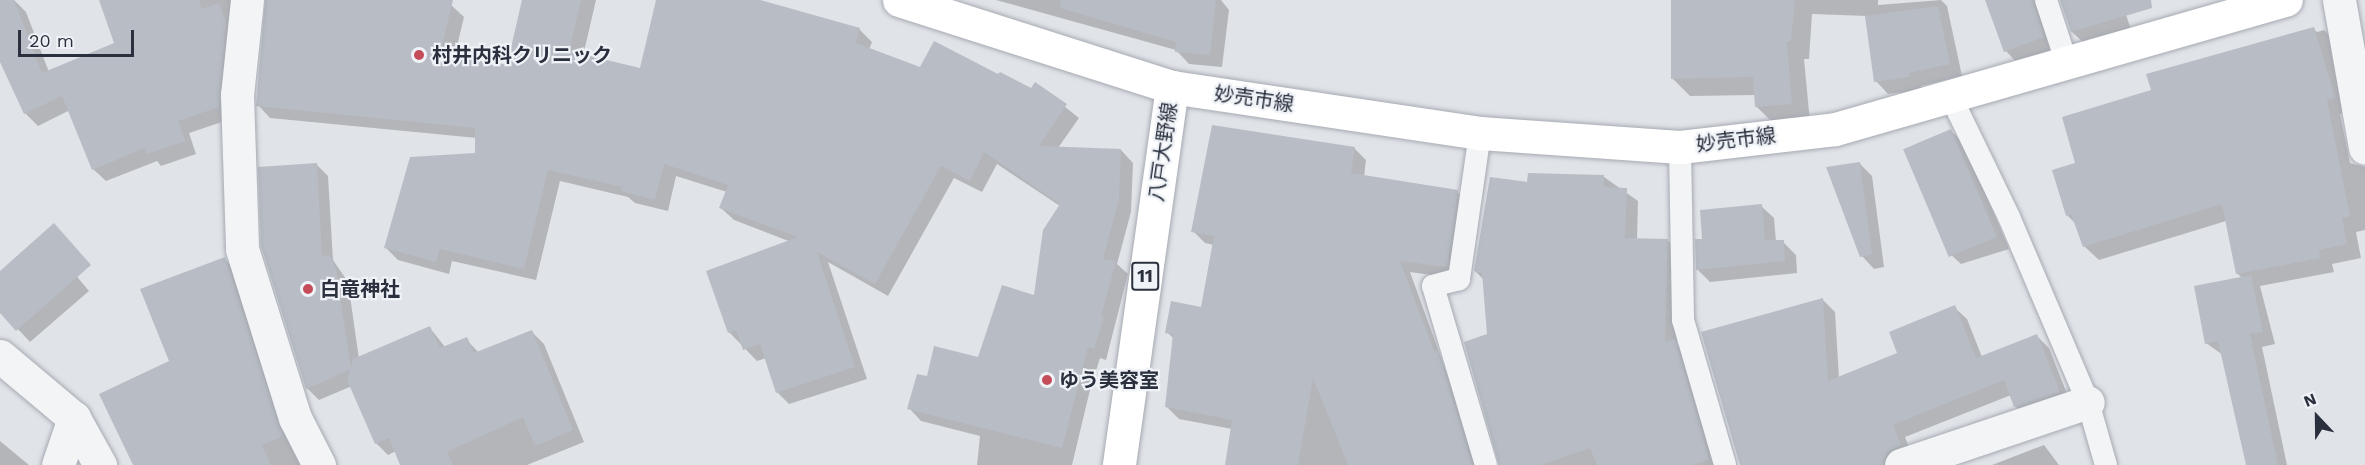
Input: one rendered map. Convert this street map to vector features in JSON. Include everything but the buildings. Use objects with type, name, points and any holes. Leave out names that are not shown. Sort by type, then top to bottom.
[{"type":"main road","name":"八戸大野線","points":[[899,0],[1172,87],[1119,465]]},
{"type":"main road","name":"妙売市線","points":[[1172,87],[1479,133],[1680,147],[1835,129],[2286,0]]},
{"type":"street","points":[[247,0],[237,94],[242,249],[295,418],[319,465]]},
{"type":"street","points":[[2338,0],[2365,148]]},
{"type":"street","points":[[0,356],[74,418],[100,465]]},
{"type":"street","points":[[1901,465],[2088,402]]},
{"type":"street","points":[[58,465],[74,418]]},
{"type":"lane","points":[[2046,0],[2067,64]]},
{"type":"lane","points":[[1951,97],[2009,217],[2088,402],[2106,465]]},
{"type":"lane","points":[[1479,133],[1459,279],[1433,286],[1486,465]]},
{"type":"lane","points":[[1680,147],[1683,320],[1725,465]]},
{"type":"place","name":"村井内科クリニック","points":[[419,55]]},
{"type":"place","name":"白竜神社","points":[[308,289]]},
{"type":"place","name":"ゆう美容室","points":[[1047,380]]}]
